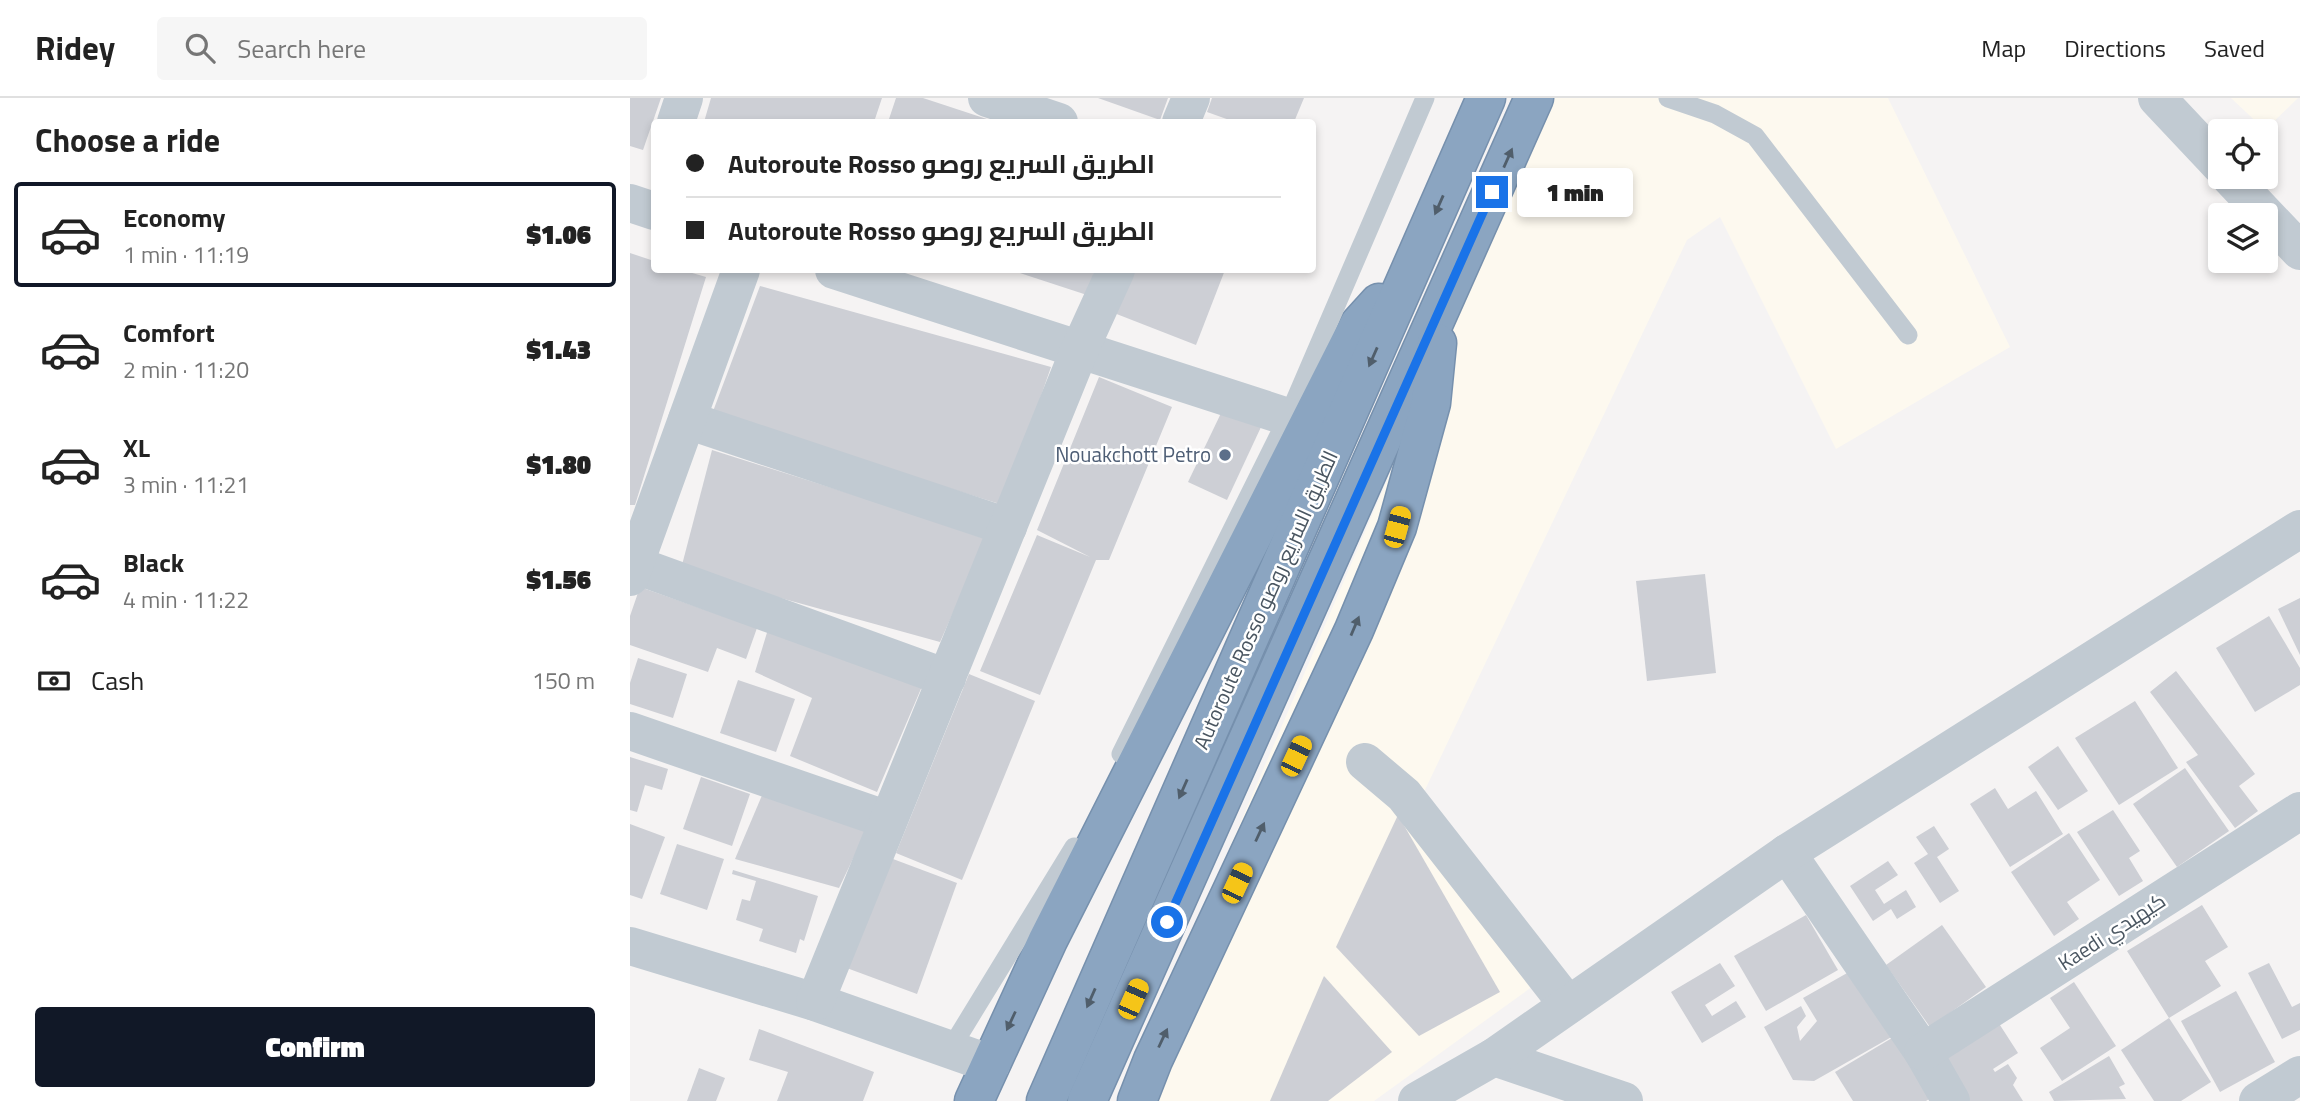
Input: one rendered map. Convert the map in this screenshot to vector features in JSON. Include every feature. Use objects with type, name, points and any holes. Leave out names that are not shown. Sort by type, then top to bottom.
[{"type":"highway","name":"Autoroute Rosso الطريق السريع روصو","points":[[1046,1101],[1486,98]]},
{"type":"highway","name":"Autoroute Rosso الطريق السريع روصو","points":[[1087,1101],[1534,98]]},
{"type":"highway","points":[[974,1101],[1048,940],[1359,325],[1410,272]]},
{"type":"highway","points":[[1137,1101],[1153,1060],[1354,630],[1397,527],[1432,403],[1441,310]]},
{"type":"street","points":[[677,119],[684,98]]},
{"type":"street","points":[[987,98],[1050,119]]},
{"type":"street","points":[[1182,119],[1191,98]]},
{"type":"street","points":[[2157,98],[2208,152]]},
{"type":"street","points":[[2241,189],[2300,251]]},
{"type":"street","points":[[740,273],[632,568],[947,678]]},
{"type":"street","points":[[843,273],[1288,417]]},
{"type":"street","points":[[815,1002],[1080,349],[1115,273]]},
{"type":"street","points":[[687,419],[1008,527]]},
{"type":"street","points":[[1418,1101],[1494,1057],[1787,853],[2300,529]]},
{"type":"street","points":[[630,731],[888,820]]},
{"type":"street","points":[[1365,762],[1404,795],[1568,1005]]},
{"type":"street","name":"Kaedi كيهيدي","points":[[1923,1052],[2300,811]]},
{"type":"street","points":[[1787,853],[1923,1052],[1951,1101]]},
{"type":"street","points":[[630,946],[815,1002],[951,1048],[991,1065]]},
{"type":"street","points":[[1494,1057],[1625,1101]]},
{"type":"lane","points":[[951,1048],[1068,860],[1288,417],[1425,98]]},
{"type":"lane","points":[[1668,98],[1715,114],[1755,136],[1908,335]]},
{"type":"shaded area","points":[[1551,98],[1888,98],[2010,347],[1836,449],[1720,217],[1687,240],[1424,792],[1558,968],[1374,1101],[1121,1101]]},
{"type":"shaded area","points":[[2231,98],[2298,98],[2276,119],[2253,119]]},
{"type":"building","points":[[630,98],[661,98],[654,119],[651,119],[643,150],[630,146]]},
{"type":"building","points":[[711,98],[882,98],[875,119],[705,119]]},
{"type":"building","points":[[896,98],[923,98],[987,119],[889,119]]},
{"type":"building","points":[[1098,98],[1168,98],[1160,119]]},
{"type":"building","points":[[1212,98],[1304,98],[1295,119],[1227,119],[1207,112]]},
{"type":"building","points":[[630,253],[651,260],[651,273],[692,273],[706,277],[635,505],[630,505]]},
{"type":"building","points":[[1020,273],[1094,273],[1087,295]]},
{"type":"building","points":[[1130,273],[1224,273],[1196,345],[1114,313]]},
{"type":"building","points":[[760,286],[1051,367],[1003,505],[712,414]]},
{"type":"building","points":[[1099,377],[1172,407],[1109,560],[1096,560],[1040,695],[980,671],[1037,535],[1090,557],[1037,530]]},
{"type":"building","name":"Nouakchott Petro","points":[[1223,409],[1261,427],[1227,500],[1188,482]]},
{"type":"building","points":[[712,450],[987,537],[940,642],[766,594],[682,565]]},
{"type":"building","points":[[1705,574],[1716,673],[1647,681],[1636,581]]},
{"type":"building","points":[[640,587],[757,628],[746,659],[717,648],[708,672],[630,645],[630,616]]},
{"type":"building","points":[[2300,598],[2300,655],[2278,609]]},
{"type":"building","points":[[2269,616],[2300,668],[2300,685],[2255,712],[2216,648]]},
{"type":"building","points":[[769,626],[923,684],[877,792],[790,756],[812,698],[755,672]]},
{"type":"building","points":[[638,658],[687,674],[673,718],[630,704],[630,683]]},
{"type":"building","points":[[2176,671],[2255,774],[2239,786],[2258,811],[2235,828],[2186,762],[2198,755],[2150,692]]},
{"type":"building","points":[[969,674],[1035,701],[962,880],[896,853]]},
{"type":"building","points":[[738,680],[795,699],[776,752],[720,733]]},
{"type":"building","points":[[2135,701],[2178,768],[2119,805],[2075,738]]},
{"type":"building","points":[[2058,746],[2088,791],[2058,810],[2028,767]]},
{"type":"building","points":[[630,757],[668,769],[662,790],[645,785],[637,812],[630,810]]},
{"type":"building","points":[[2185,768],[2229,831],[2177,867],[2133,804]]},
{"type":"building","points":[[701,777],[750,794],[732,846],[683,829]]},
{"type":"building","points":[[1995,788],[2008,809],[2036,791],[2063,834],[2010,867],[1970,804]]},
{"type":"building","points":[[763,793],[872,819],[839,888],[735,859]]},
{"type":"building","points":[[2113,810],[2140,851],[2129,858],[2143,881],[2119,896],[2077,832]]},
{"type":"building","points":[[1398,815],[1500,992],[1419,1036],[1336,947]]},
{"type":"building","points":[[630,824],[665,837],[642,899],[630,895]]},
{"type":"building","points":[[1934,826],[1949,849],[1937,857],[1959,891],[1940,903],[1914,863],[1928,854],[1916,837]]},
{"type":"building","points":[[2069,833],[2100,880],[2067,902],[2079,919],[2054,936],[2011,872]]},
{"type":"building","points":[[677,844],[724,859],[707,910],[660,894]]},
{"type":"building","points":[[885,856],[957,883],[917,994],[844,967]]},
{"type":"building","points":[[1888,861],[1898,875],[1875,890],[1884,904],[1906,890],[1916,907],[1897,919],[1891,909],[1873,921],[1850,886]]},
{"type":"building","points":[[733,870],[818,896],[804,941],[800,939],[796,953],[759,941],[763,929],[736,920],[742,899],[750,901],[756,881],[732,874]]},
{"type":"building","points":[[2202,905],[2228,947],[2205,961],[2221,986],[2169,1018],[2127,951]]},
{"type":"building","points":[[1806,915],[1838,970],[1766,1011],[1734,956]]},
{"type":"building","points":[[1942,925],[1986,987],[1930,1027],[1886,965]]},
{"type":"building","points":[[1720,963],[1735,986],[1705,1005],[1712,1016],[1736,1001],[1746,1017],[1702,1043],[1671,992]]},
{"type":"building","points":[[2269,963],[2292,1007],[2300,1003],[2300,1030],[2282,1039],[2248,973]]},
{"type":"building","points":[[1856,968],[1895,1035],[1814,1081],[1793,1080],[1764,1027],[1801,1006],[1806,1016],[1797,1027],[1800,1041],[1817,1021],[1803,998]]},
{"type":"building","points":[[1324,976],[1392,1052],[1328,1101],[1270,1101]]},
{"type":"building","points":[[2074,982],[2116,1046],[2062,1081],[2040,1048],[2070,1028],[2050,998]]},
{"type":"building","points":[[2236,991],[2275,1062],[2220,1092],[2181,1021]]},
{"type":"building","points":[[2169,1018],[2211,1082],[2181,1101],[2154,1101],[2121,1050]]},
{"type":"building","points":[[1998,1022],[2018,1053],[1993,1069],[1995,1072],[2008,1064],[2017,1078],[2013,1085],[2023,1101],[1970,1101],[1942,1058]]},
{"type":"building","points":[[759,1029],[874,1072],[863,1101],[777,1101],[788,1072],[749,1060]]},
{"type":"building","points":[[1897,1035],[1934,1096],[1926,1101],[1853,1101],[1835,1072]]},
{"type":"building","points":[[2109,1056],[2125,1084],[2119,1087],[2126,1099],[2054,1101],[2049,1092]]},
{"type":"building","points":[[699,1068],[725,1078],[716,1101],[687,1101]]},
{"type":"place","name":"Nouakchott Petro","points":[[1225,455]]},
{"type":"route","points":[[1167,922],[1492,192]]}]
